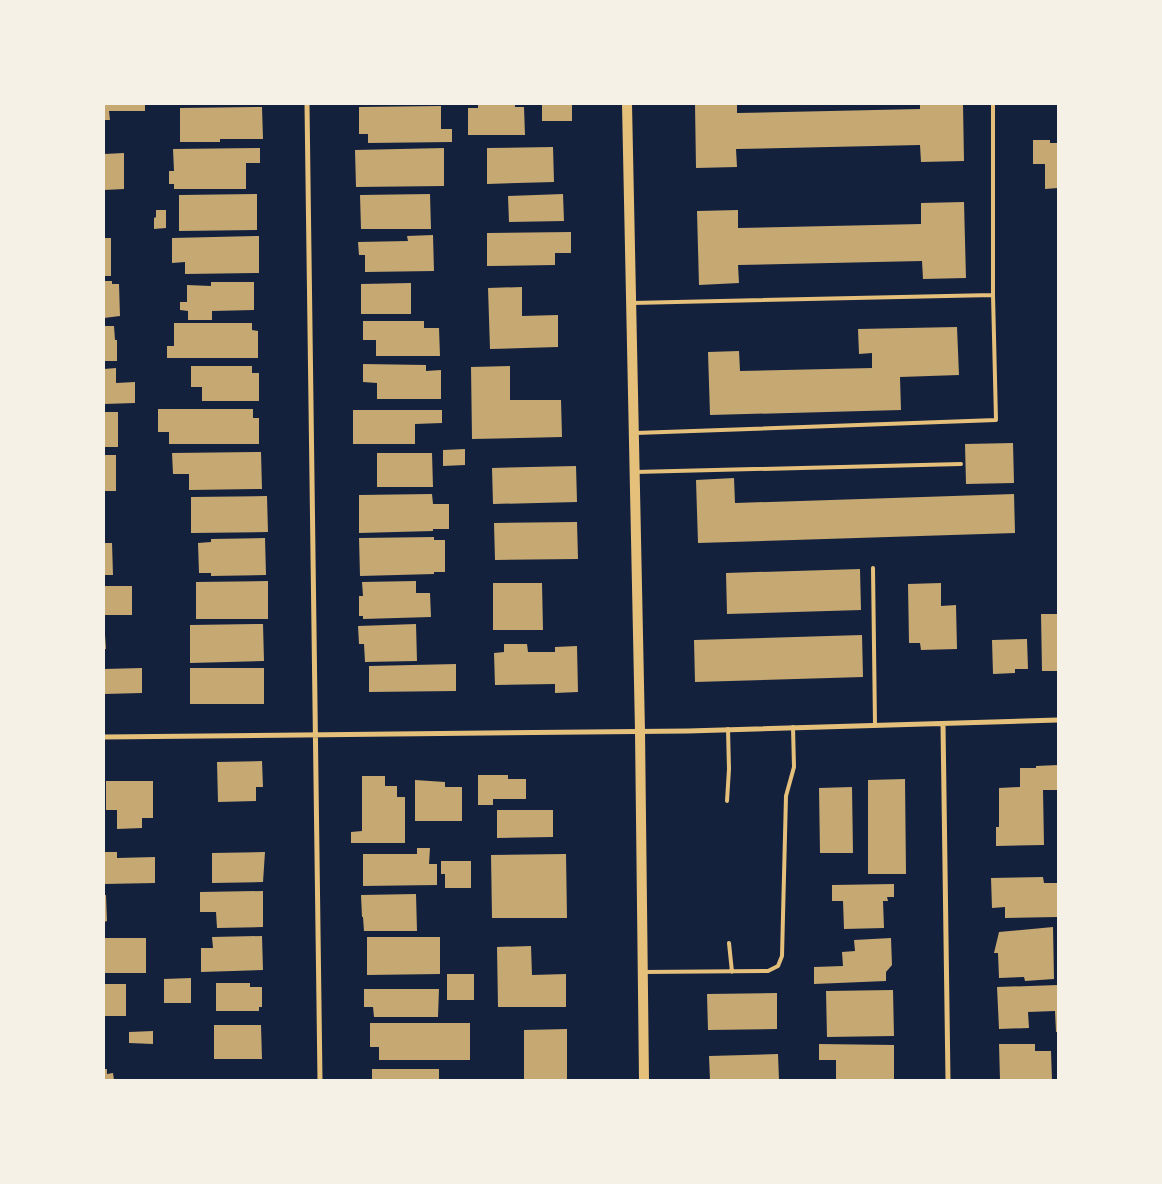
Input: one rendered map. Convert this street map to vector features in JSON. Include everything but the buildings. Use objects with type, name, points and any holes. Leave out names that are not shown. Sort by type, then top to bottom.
[{"type":"main road","points":[[627,104],[640,731],[644,1080]]},
{"type":"street","points":[[307,104],[320,1080]]},
{"type":"street","points":[[104,737],[640,731],[1058,720]]},
{"type":"street","points":[[943,724],[948,1080]]},
{"type":"lane","points":[[634,433],[996,420],[993,104]]},
{"type":"lane","points":[[631,303],[994,295]]},
{"type":"lane","points":[[635,472],[961,464]]},
{"type":"lane","points":[[872,568],[875,725]]},
{"type":"lane","points":[[643,972],[768,971],[778,966],[782,956],[786,796],[794,767],[793,727]]},
{"type":"lane","points":[[726,801],[729,768],[728,729]]},
{"type":"lane","points":[[729,943],[732,972]]}]
